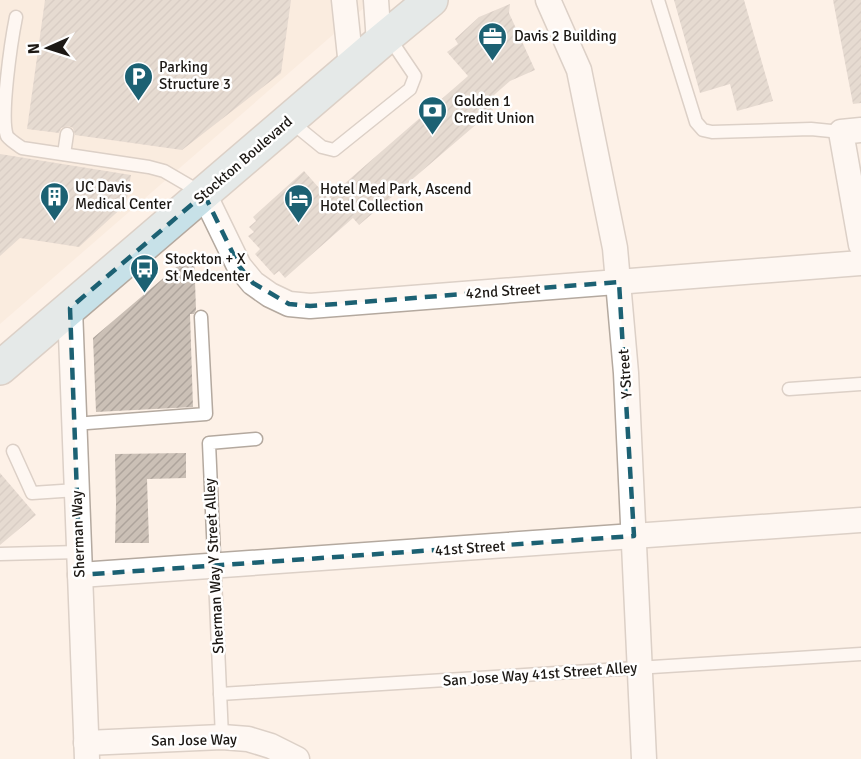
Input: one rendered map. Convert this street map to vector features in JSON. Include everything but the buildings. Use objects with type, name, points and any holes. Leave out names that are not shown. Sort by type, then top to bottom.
[{"type":"main road","name":"Stockton Boulevard","points":[[0,368],[431,0]]},
{"type":"street","points":[[344,0],[351,66]]},
{"type":"street","points":[[376,0],[383,39]]},
{"type":"street","name":"Y Street","points":[[548,0],[579,70],[615,248],[626,374],[645,759]]},
{"type":"street","points":[[851,131],[861,245]]},
{"type":"street","name":"42nd Street","points":[[204,194],[240,266],[252,283],[289,304],[310,306],[861,263]]},
{"type":"street","name":"Sherman Way","points":[[70,308],[86,751]]},
{"type":"street","name":"41st Street","points":[[80,563],[214,566],[861,520]]},
{"type":"street","name":"San Jose Way","points":[[86,751],[222,737],[248,739],[271,746],[297,759]]},
{"type":"lane","points":[[658,0],[696,122],[703,130],[712,132],[811,129],[851,131]]},
{"type":"lane","points":[[16,16],[1,98],[2,122],[7,136],[22,148],[164,171],[204,194]]},
{"type":"lane","points":[[289,121],[322,147],[334,150],[410,89],[416,76],[383,39]]},
{"type":"lane","points":[[64,154],[67,134]]},
{"type":"lane","points":[[74,424],[206,414],[201,317]]},
{"type":"lane","points":[[789,389],[861,384]]},
{"type":"lane","name":"Sherman Way Y Street Alley","points":[[222,737],[209,443],[256,440]]},
{"type":"lane","points":[[13,451],[32,493],[77,490]]},
{"type":"lane","points":[[0,554],[80,563]]},
{"type":"lane","name":"San Jose Way 41st Street Alley","points":[[220,694],[861,654]]},
{"type":"highlighted area","points":[[204,194],[239,266],[253,283],[289,304],[310,306],[619,282],[634,536],[80,575],[70,308]]},
{"type":"shaded area","points":[[0,0],[373,0],[0,324]]},
{"type":"place","name":"Davis 2 Building","points":[[493,62]]},
{"type":"place","name":"Parking Structure 3","points":[[138,102]]},
{"type":"place","name":"Golden 1 Credit Union","points":[[433,136]]},
{"type":"place","name":"UC Davis Medical Center","points":[[54,222]]},
{"type":"place","name":"Hotel Med Park, Ascend Hotel Collection","points":[[299,224]]},
{"type":"place","name":"Stockton + X St Medcenter","points":[[144,294]]}]
